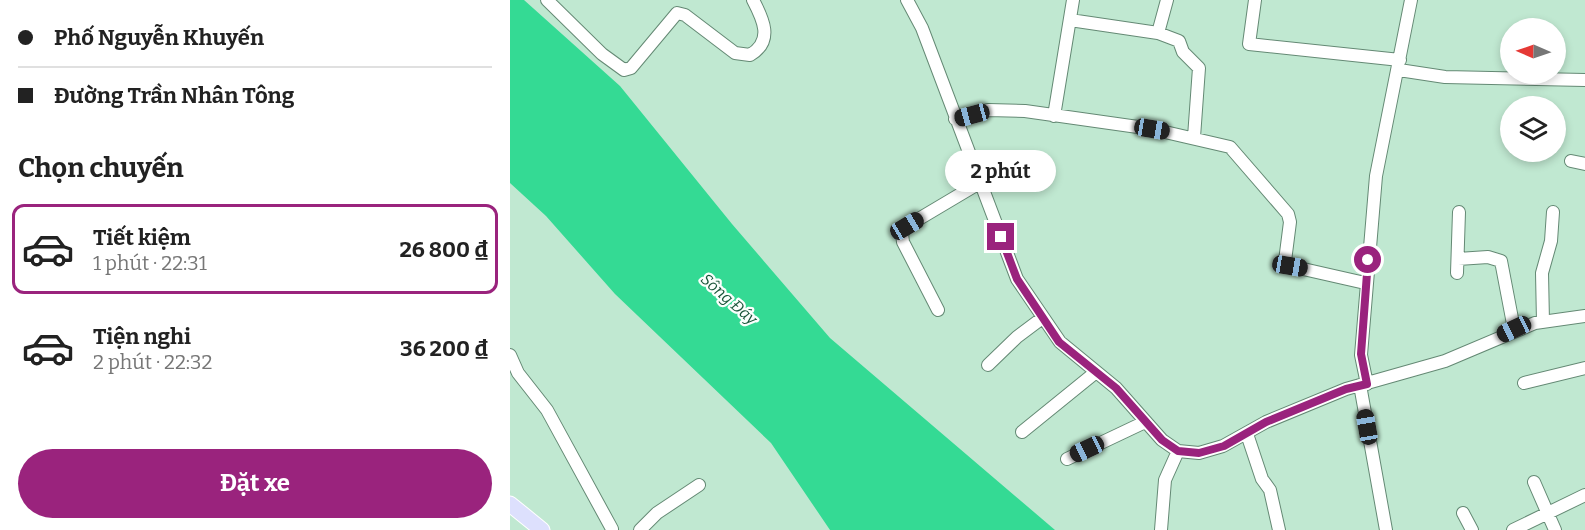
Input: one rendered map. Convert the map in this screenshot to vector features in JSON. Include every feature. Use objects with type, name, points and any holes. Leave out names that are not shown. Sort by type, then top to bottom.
[{"type":"main road","points":[[510,504],[542,530]]},
{"type":"street","points":[[547,0],[602,54],[624,70],[631,69],[677,13],[685,15],[735,53],[750,55],[760,48],[765,31],[753,0]]},
{"type":"street","points":[[907,0],[922,28],[1014,274],[1041,319],[1059,342],[1116,388],[1162,440],[1178,451],[1199,453],[1224,446],[1266,422],[1363,384],[1445,362],[1514,329],[1543,321],[1585,316]]},
{"type":"street","points":[[1054,116],[1073,0]]},
{"type":"street","points":[[1158,33],[1167,0]]},
{"type":"street","points":[[1255,0],[1249,44],[1400,65],[1445,77],[1585,80]]},
{"type":"street","points":[[1386,530],[1363,384],[1361,354],[1365,283],[1376,176],[1400,65],[1411,0]]},
{"type":"street","points":[[1070,20],[1158,33],[1179,41],[1183,52],[1199,68],[1194,137]]},
{"type":"street","points":[[955,119],[988,110],[1025,111],[1194,137],[1230,147],[1288,214],[1290,222],[1285,261],[1290,266],[1365,283]]},
{"type":"street","points":[[1571,161],[1585,164]]},
{"type":"street","points":[[938,310],[903,242],[902,234],[907,226],[981,182]]},
{"type":"street","points":[[1457,273],[1459,212]]},
{"type":"street","points":[[1543,321],[1542,273],[1551,241],[1553,212]]},
{"type":"street","points":[[1458,259],[1488,257],[1501,261],[1514,329]]},
{"type":"street","points":[[988,365],[1017,337],[1041,319]]},
{"type":"street","points":[[510,355],[519,373],[547,410],[612,529]]},
{"type":"street","points":[[1524,383],[1585,368]]},
{"type":"street","points":[[1022,432],[1096,372]]},
{"type":"street","points":[[1067,459],[1145,422]]},
{"type":"street","points":[[1247,434],[1262,479],[1270,490],[1279,530]]},
{"type":"street","points":[[1161,530],[1165,480],[1178,451]]},
{"type":"street","points":[[1534,482],[1555,530]]},
{"type":"street","points":[[640,530],[657,513],[699,484]]},
{"type":"street","points":[[1513,530],[1547,511],[1585,495]]},
{"type":"street","points":[[1463,513],[1472,530]]},
{"type":"water","name":"Sông Đáy","points":[[510,0],[524,0],[620,86],[732,224],[830,338],[1055,530],[830,530],[771,443],[615,294],[546,216],[510,183]]},
{"type":"route","points":[[1001,237],[1017,279],[1041,319],[1059,342],[1116,388],[1162,440],[1185,453],[1199,453],[1224,446],[1266,422],[1346,389],[1367,384],[1361,354],[1368,260]]}]
